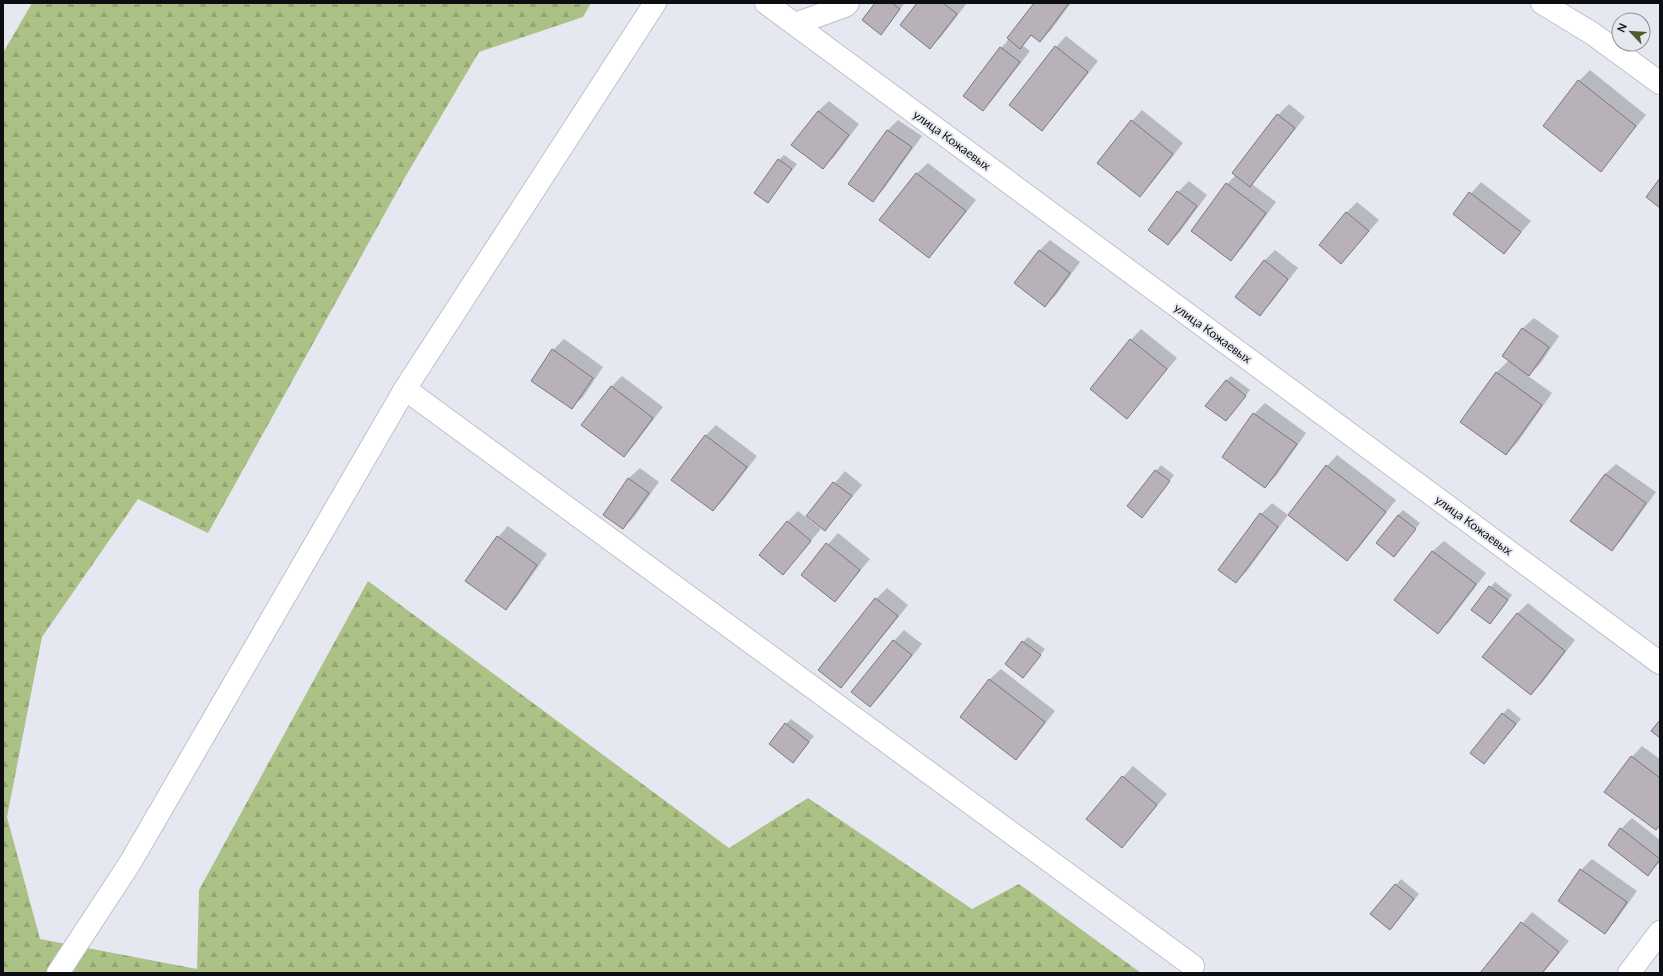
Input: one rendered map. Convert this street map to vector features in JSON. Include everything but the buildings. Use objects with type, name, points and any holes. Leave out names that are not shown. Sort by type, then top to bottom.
[{"type":"street","points":[[58,973],[130,863],[405,389],[655,3]]},
{"type":"street","name":"улица Кожаевых","points":[[766,3],[1660,663]]},
{"type":"street","points":[[795,24],[845,6],[848,3]]},
{"type":"street","points":[[1542,3],[1593,34],[1660,83]]},
{"type":"street","points":[[405,389],[1193,966]]},
{"type":"street","points":[[1629,973],[1660,932]]},
{"type":"green space","points":[[32,3],[591,3],[583,17],[479,52],[404,179],[208,533],[138,499],[42,637],[7,817],[40,939],[197,969],[199,890],[368,581],[729,848],[808,798],[972,909],[1019,884],[1141,973],[3,973],[3,53]]}]
